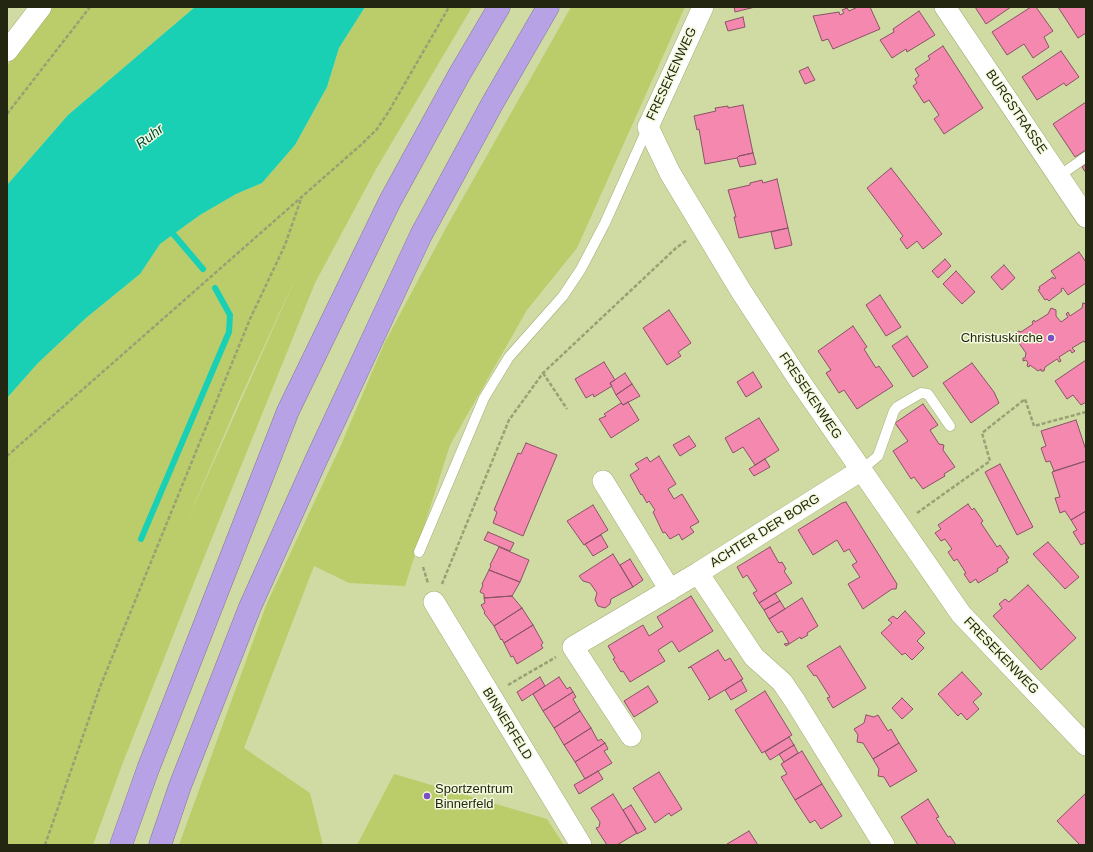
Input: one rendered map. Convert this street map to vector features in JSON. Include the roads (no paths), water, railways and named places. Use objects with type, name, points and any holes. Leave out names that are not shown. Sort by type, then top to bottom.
[{"type":"highway","points":[[121,845],[148,769],[288,411],[390,202],[458,75],[499,7]]},
{"type":"highway","points":[[160,845],[180,786],[250,607],[317,458],[421,235],[492,104],[548,7]]},
{"type":"street","points":[[7,51],[41,7]]},
{"type":"street","name":"FRESEKENWEG","points":[[703,7],[648,127],[670,173],[749,304],[860,471],[900,525],[961,614],[1086,745]]},
{"type":"street","name":"BURGSTRASSE","points":[[945,7],[1086,218]]},
{"type":"street","name":"ACHTER DER BORG","points":[[630,736],[573,647],[698,573],[860,471]]},
{"type":"street","points":[[603,481],[670,590]]},
{"type":"street","points":[[698,573],[754,657],[782,682],[795,701],[884,845]]},
{"type":"street","name":"BINNERFELD","points":[[434,602],[489,696],[581,845]]},
{"type":"lane","points":[[419,552],[484,398],[509,357],[563,296],[581,269],[605,223],[648,127]]},
{"type":"lane","points":[[1059,176],[1086,157]]},
{"type":"lane","points":[[860,471],[878,456],[894,411],[897,407],[921,393],[928,394],[950,426]]},
{"type":"water","name":"Ruhr","points":[[195,7],[365,7],[339,48],[327,87],[295,145],[262,183],[236,194],[200,215],[160,244],[140,274],[86,318],[38,363],[7,398],[7,185],[68,115]]},
{"type":"waterway","points":[[169,229],[203,269]]},
{"type":"waterway","points":[[141,539],[229,332],[230,315],[215,288]]},
{"type":"place","name":"Christuskirche","points":[[1051,338]]},
{"type":"place","name":"Sportzentrum Binnerfeld","points":[[427,796]]}]
